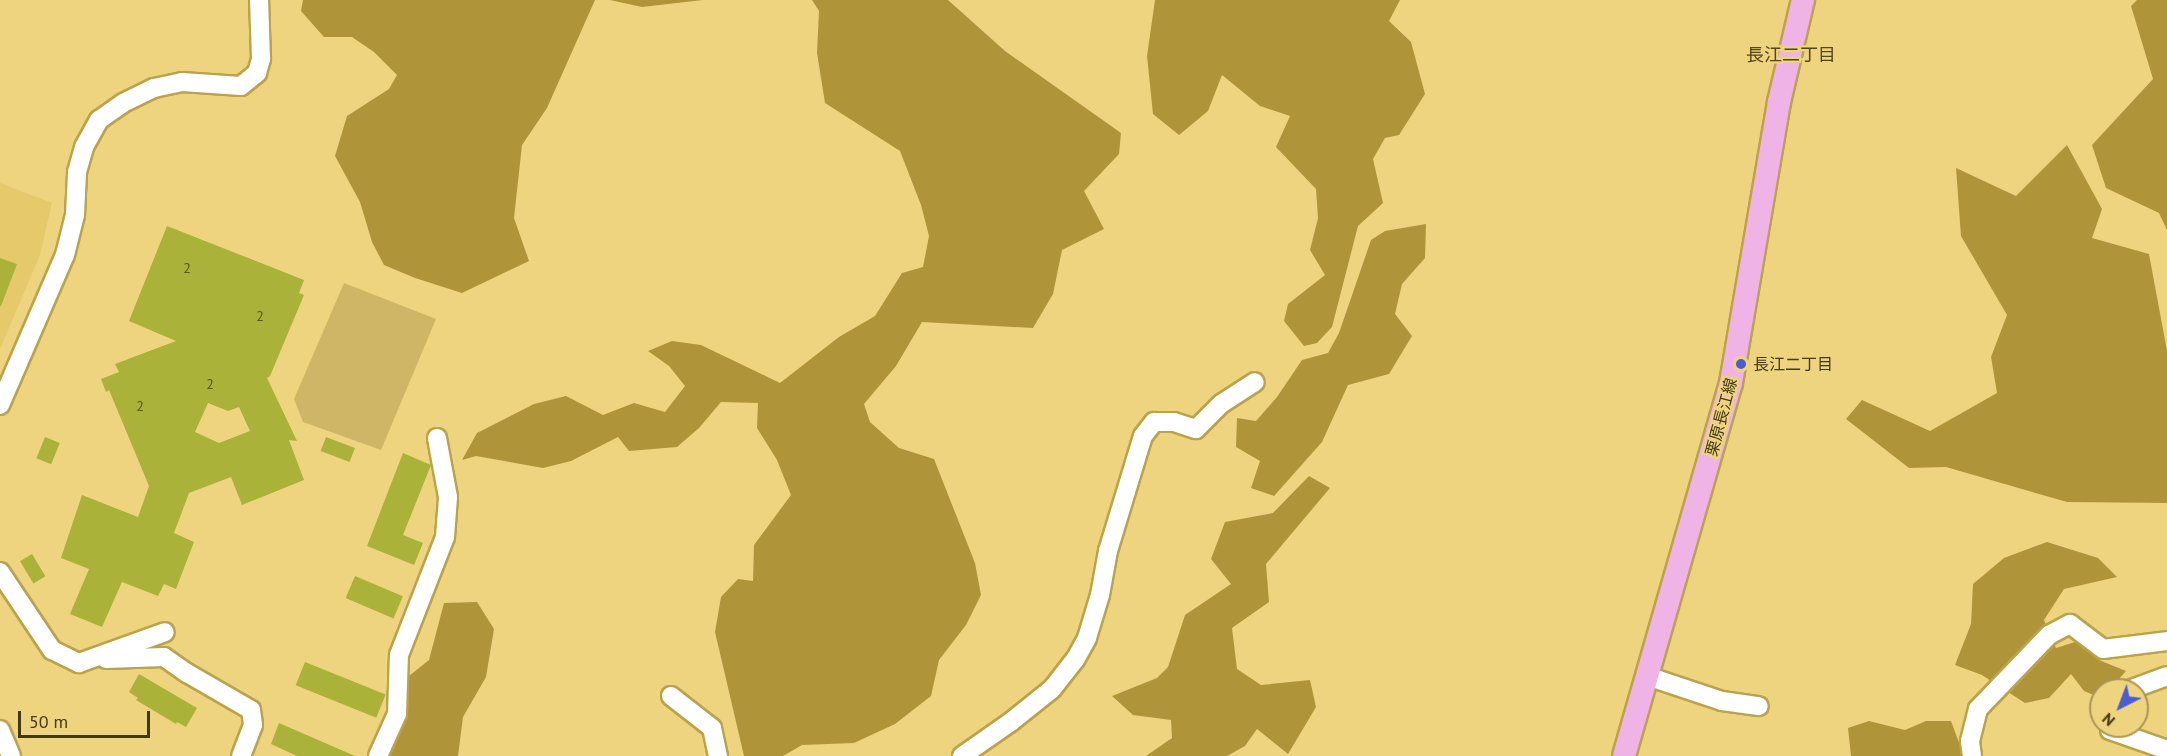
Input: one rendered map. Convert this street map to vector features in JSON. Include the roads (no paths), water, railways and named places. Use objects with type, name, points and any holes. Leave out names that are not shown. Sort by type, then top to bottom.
[{"type":"main road","name":"栗原長江線","points":[[1624,756],[1731,383],[1779,102],[1803,0]]},
{"type":"street","points":[[0,405],[65,255],[75,215],[77,172],[84,147],[99,120],[123,103],[154,88],[182,82],[241,86],[257,73],[261,58],[259,0]]},
{"type":"street","points":[[962,756],[1012,721],[1052,688],[1075,660],[1087,638],[1094,616],[1108,550],[1143,436],[1154,422],[1174,422],[1196,429],[1221,404],[1255,382]]},
{"type":"street","points":[[378,756],[398,714],[399,655],[445,537],[448,496],[437,438]]},
{"type":"street","points":[[0,572],[52,650],[79,663],[165,632]]},
{"type":"street","points":[[1972,756],[1970,741],[1978,709],[2049,635],[2070,624],[2103,649],[2165,645]]},
{"type":"street","points":[[102,656],[108,661],[164,657],[187,674],[251,710],[253,724],[240,756]]},
{"type":"street","points":[[1647,676],[1722,700],[1759,706]]},
{"type":"street","points":[[2149,683],[2167,676]]},
{"type":"street","points":[[670,696],[712,728],[718,756]]},
{"type":"street","points":[[0,730],[11,756]]},
{"type":"street","points":[[2133,738],[2167,750]]},
{"type":"place","name":"長江二丁目","points":[[1741,364]]},
{"type":"district","name":"長江二丁目","points":[[1791,55]]}]
